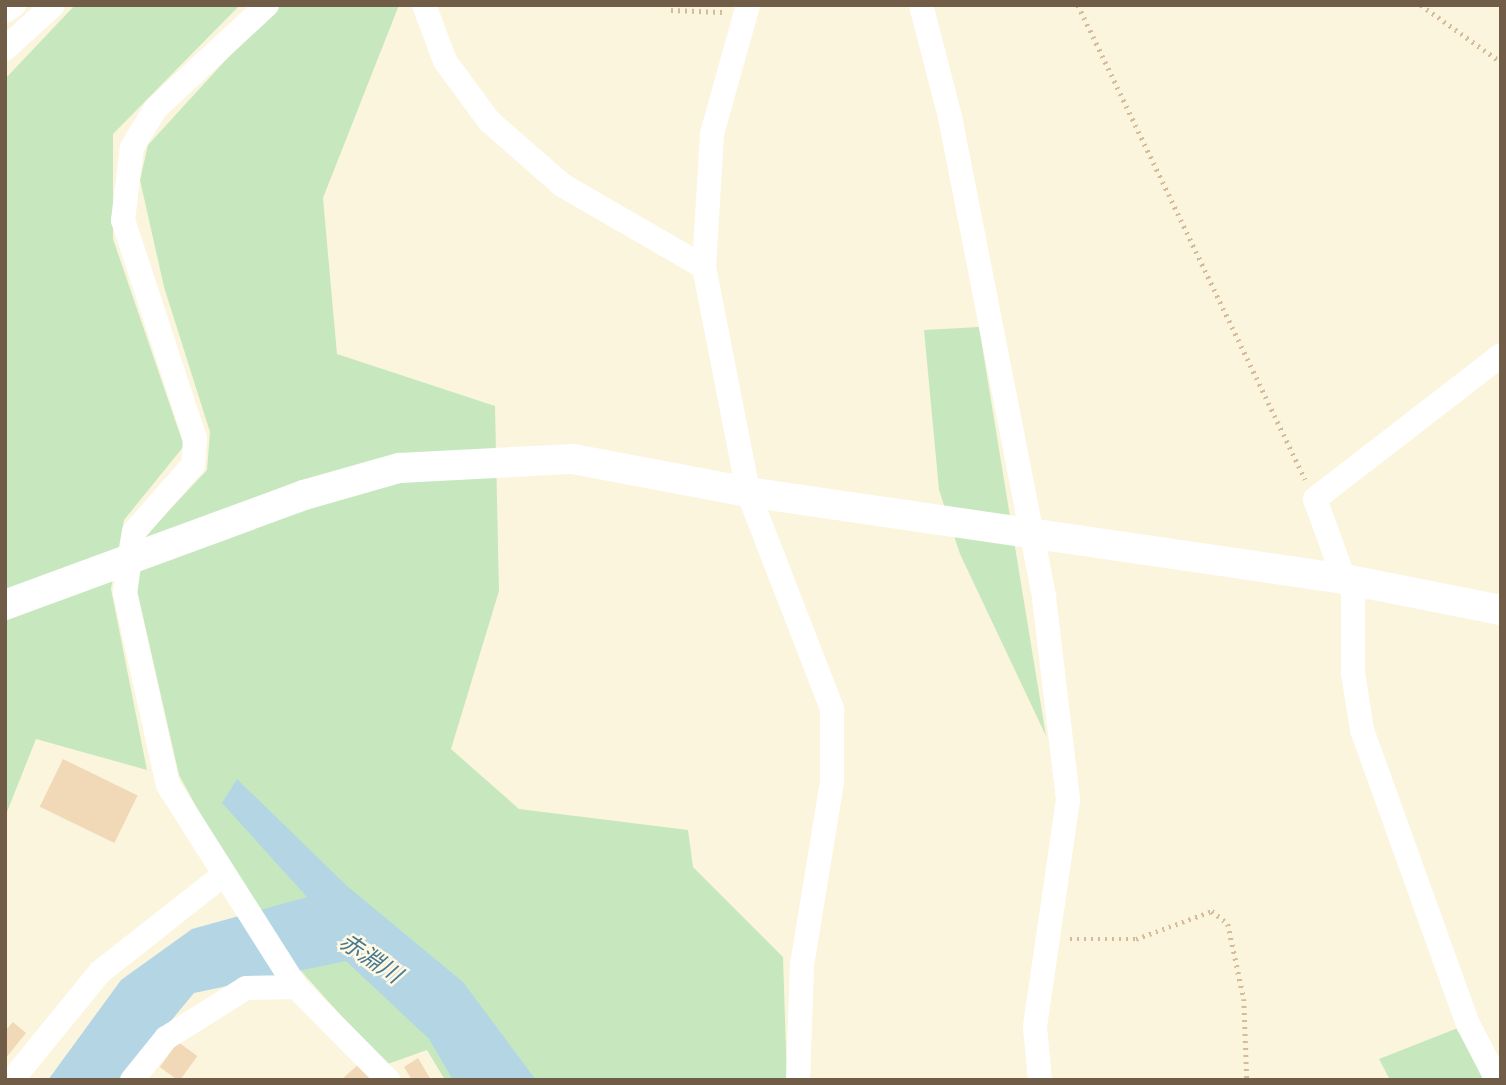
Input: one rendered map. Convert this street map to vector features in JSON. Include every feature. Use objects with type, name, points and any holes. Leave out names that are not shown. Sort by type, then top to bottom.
[{"type":"street","points":[[5,11],[14,5]]},
{"type":"street","points":[[5,49],[53,5]]},
{"type":"street","points":[[267,5],[156,108],[132,147],[123,220],[195,439],[193,465],[134,532],[125,593],[131,633],[168,785],[228,886],[296,987],[388,1080]]},
{"type":"street","points":[[424,5],[445,61],[489,121],[562,185],[705,267]]},
{"type":"street","points":[[921,5],[950,117],[1029,533],[1044,598],[1068,800],[1034,1027],[1041,1080]]},
{"type":"street","points":[[747,9],[712,134],[705,267],[748,492],[832,709],[832,782],[802,966],[799,1080]]},
{"type":"street","points":[[1497,1080],[1468,1024],[1362,730],[1353,673],[1348,581],[1315,499],[1501,355]]},
{"type":"street","points":[[5,605],[304,495],[399,468],[573,459],[748,492],[1348,581],[1501,610]]},
{"type":"street","points":[[12,1080],[100,972],[228,886]]},
{"type":"street","points":[[132,1080],[166,1038],[246,988],[296,987]]},
{"type":"path","points":[[1078,5],[1315,499]]},
{"type":"path","points":[[1421,5],[1501,62]]},
{"type":"path","points":[[671,10],[747,9]]},
{"type":"path","points":[[1046,939],[1136,939],[1212,911],[1228,924],[1244,999],[1247,1080]]},
{"type":"green space","points":[[75,5],[240,5],[113,134],[113,239],[184,446],[124,520],[111,589],[147,770],[36,739],[5,817],[5,79]]},
{"type":"green space","points":[[276,5],[399,5],[323,198],[337,354],[495,406],[499,591],[451,749],[519,809],[688,830],[693,867],[783,957],[787,1080],[445,1080],[427,1050],[385,1065],[261,926],[179,775],[132,568],[142,539],[207,470],[210,432],[164,287],[140,180],[148,145]]},
{"type":"green space","points":[[979,327],[1046,736],[960,554],[939,490],[924,330]]},
{"type":"green space","points":[[1468,1024],[1497,1080],[1390,1080],[1379,1059]]},
{"type":"water","name":"赤淵川","points":[[237,779],[347,886],[463,982],[536,1080],[453,1080],[429,1039],[346,961],[194,993],[122,1080],[48,1080],[121,980],[192,929],[307,897],[222,803]]},
{"type":"building","points":[[63,759],[138,795],[114,843],[40,807]]},
{"type":"building","points":[[13,1022],[26,1033],[5,1059],[5,1031]]},
{"type":"building","points":[[178,1042],[197,1056],[180,1080],[160,1067]]},
{"type":"building","points":[[418,1058],[431,1080],[412,1080],[404,1067]]},
{"type":"building","points":[[360,1063],[374,1080],[341,1080]]}]
